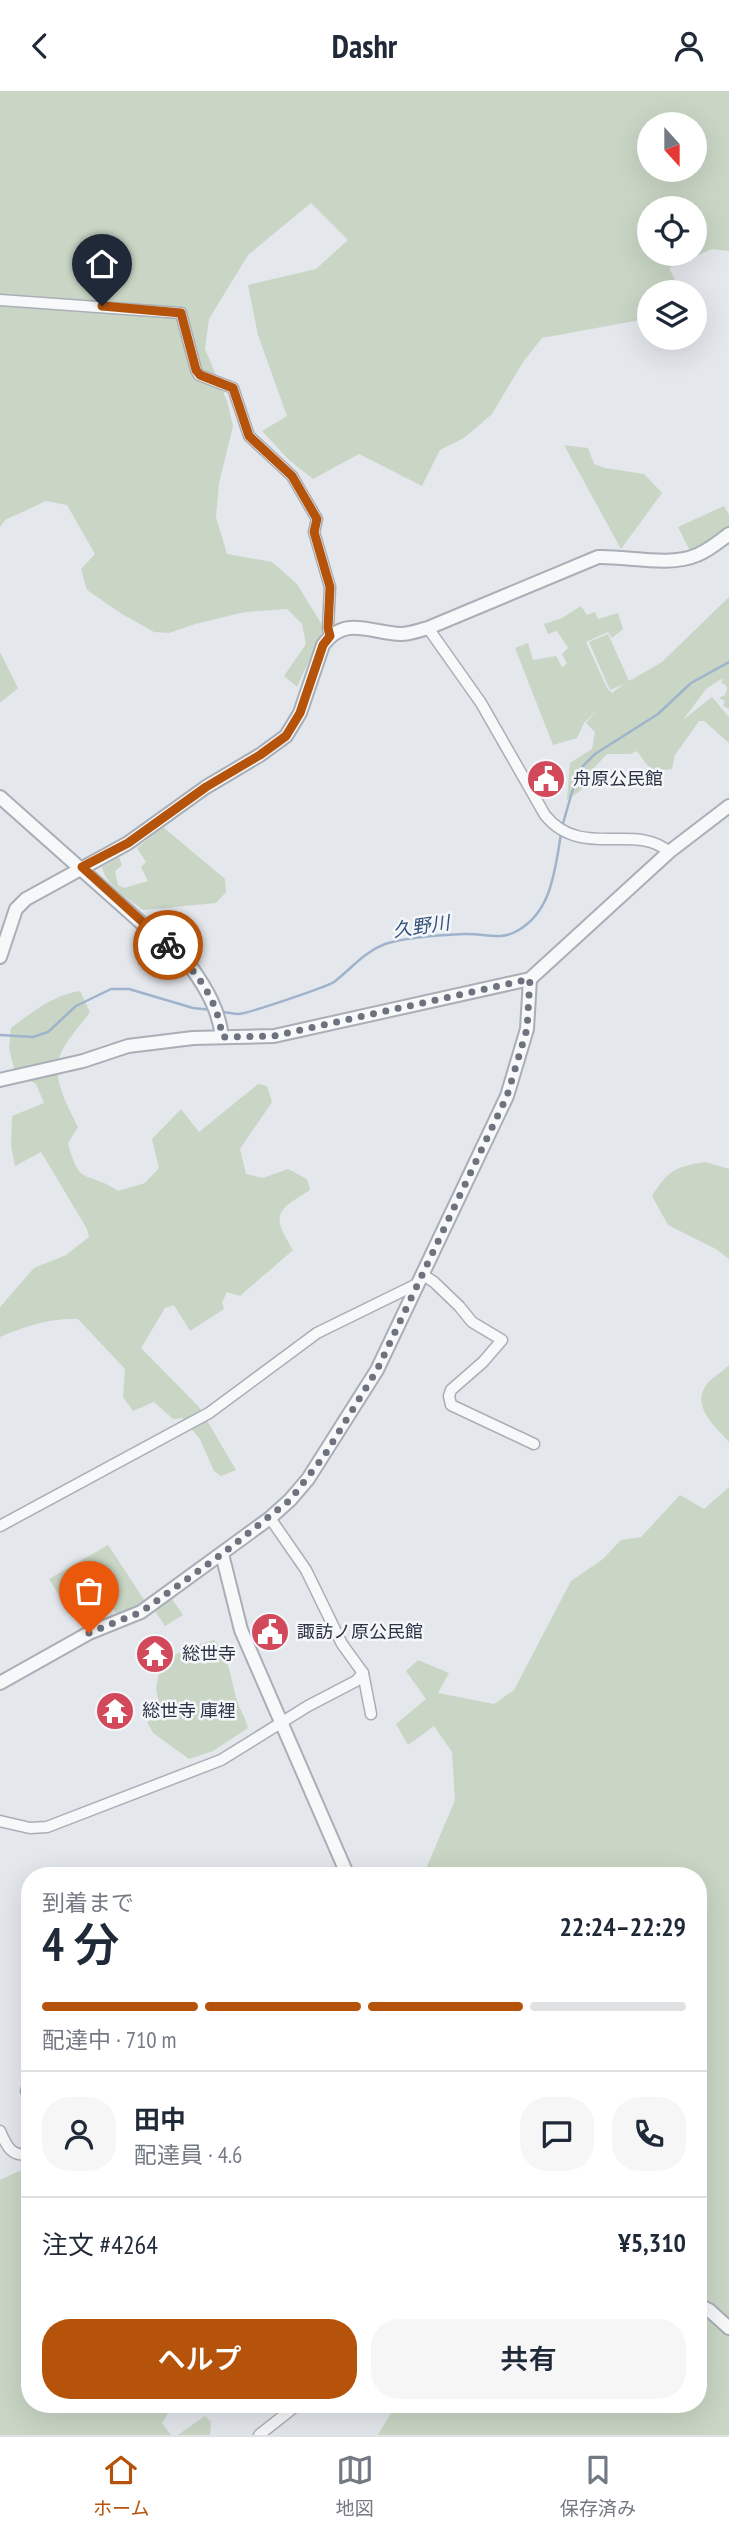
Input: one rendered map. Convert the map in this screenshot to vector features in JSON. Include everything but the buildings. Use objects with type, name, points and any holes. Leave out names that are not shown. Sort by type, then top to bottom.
[{"type":"street","points":[[0,300],[181,313],[196,370],[200,375],[233,388],[249,436],[292,476],[317,519],[314,532],[330,587],[330,636]]},
{"type":"street","points":[[0,957],[16,909],[26,899],[128,843],[206,787],[286,736],[300,713],[323,645],[330,636],[342,629],[354,627],[404,634],[428,628],[597,557],[689,558],[705,551],[729,534]]},
{"type":"street","points":[[428,628],[481,703],[545,815],[555,827],[574,836],[590,839],[647,841],[661,845],[669,852]]},
{"type":"street","points":[[0,797],[82,867],[191,967],[211,997],[221,1031]]},
{"type":"street","points":[[0,1080],[83,1061],[128,1046],[221,1031],[274,1036],[530,979],[669,852],[729,806]]},
{"type":"street","points":[[0,1683],[89,1633],[141,1612],[270,1518],[309,1479],[377,1370],[507,1096],[527,1029],[530,979]]},
{"type":"street","points":[[421,1279],[459,1306],[472,1322],[502,1340],[484,1362],[451,1390],[451,1405],[534,1444]]},
{"type":"street","points":[[0,1526],[202,1417],[317,1333],[421,1279]]},
{"type":"street","points":[[270,1518],[306,1570],[342,1644],[363,1673],[372,1714]]},
{"type":"street","points":[[222,1554],[241,1630],[344,1867]]},
{"type":"street","points":[[0,1821],[30,1828],[47,1827],[202,1768],[231,1755],[308,1706],[356,1681],[363,1673]]},
{"type":"street","points":[[0,2131],[9,2149],[16,2154],[21,2154]]},
{"type":"street","points":[[707,2309],[729,2328]]},
{"type":"street","points":[[259,2435],[287,2413]]},
{"type":"green space","points":[[0,91],[729,91],[729,251],[712,249],[707,251],[707,196],[637,196],[637,266],[674,266],[669,268],[675,280],[637,280],[637,321],[542,338],[523,362],[492,414],[464,438],[440,450],[422,486],[359,454],[313,479],[289,460],[262,431],[287,416],[258,335],[248,285],[316,269],[348,240],[311,203],[248,255],[209,319],[205,349],[227,401],[233,426],[219,483],[216,517],[227,554],[272,562],[297,584],[324,628],[297,687],[284,676],[306,644],[302,624],[287,609],[245,612],[169,633],[154,632],[87,590],[81,569],[95,554],[67,505],[46,501],[5,520],[0,527]]},
{"type":"green space","points":[[564,445],[588,448],[594,464],[605,468],[644,474],[662,493],[621,549]]},
{"type":"green space","points":[[724,506],[729,515],[729,531],[692,555],[678,527]]},
{"type":"green space","points":[[729,597],[729,709],[723,706],[725,701],[719,698],[725,695],[727,689],[726,685],[721,683],[723,678],[706,689],[683,720],[712,697],[729,717],[729,743],[704,721],[699,721],[675,755],[672,769],[651,768],[637,751],[631,754],[607,754],[590,772],[581,790],[567,800],[570,763],[592,749],[595,732],[586,723],[598,709],[584,723],[577,738],[553,745],[515,648],[528,643],[533,660],[556,656],[562,667],[567,664],[562,654],[568,648],[557,631],[548,634],[544,624],[562,618],[581,606],[587,615],[595,612],[598,619],[618,613],[623,629],[612,638],[608,632],[586,642],[607,688],[612,693],[624,684],[610,690],[589,642],[608,634],[629,681],[662,662]]},
{"type":"green space","points":[[0,652],[18,688],[0,703]]},
{"type":"green space","points":[[163,827],[225,879],[226,892],[216,903],[143,910],[108,880],[102,867],[119,857],[122,865],[115,871],[118,885],[124,888],[148,881],[141,867],[146,862],[137,848]]},
{"type":"green space","points":[[80,991],[90,1012],[61,1053],[58,1072],[65,1101],[78,1127],[68,1143],[76,1167],[81,1173],[118,1191],[145,1183],[159,1168],[152,1139],[181,1109],[199,1132],[258,1084],[267,1086],[272,1102],[240,1149],[246,1174],[263,1178],[288,1169],[307,1179],[310,1190],[290,1203],[280,1214],[281,1228],[293,1250],[240,1296],[227,1292],[222,1302],[224,1309],[190,1331],[174,1305],[165,1308],[141,1348],[199,1407],[236,1470],[221,1476],[214,1471],[200,1439],[182,1418],[173,1419],[154,1402],[133,1411],[123,1397],[125,1369],[78,1319],[38,1323],[0,1337],[0,1307],[34,1268],[66,1255],[89,1237],[87,1229],[41,1152],[15,1166],[11,1146],[12,1116],[44,1103],[36,1084],[15,1072],[9,1049],[11,1028],[52,1000]]},
{"type":"green space","points":[[705,1162],[729,1169],[729,1259],[716,1249],[668,1225],[652,1196],[673,1171]]},
{"type":"green space","points":[[729,1365],[729,1442],[706,1415],[701,1400],[707,1384]]},
{"type":"green space","points":[[729,1487],[729,2435],[378,2435],[391,2413],[707,2413],[707,1867],[427,1867],[455,1800],[452,1752],[434,1726],[408,1745],[396,1724],[426,1699],[406,1671],[418,1660],[449,1673],[438,1693],[494,1704],[514,1690],[571,1581],[603,1559],[621,1540],[641,1537],[680,1495],[704,1509]]},
{"type":"green space","points":[[108,1545],[145,1601],[117,1614],[103,1595],[70,1613],[49,1579]]},
{"type":"green space","points":[[172,1599],[183,1615],[165,1626],[155,1611]]},
{"type":"green space","points":[[214,1640],[227,1662],[248,1728],[213,1751],[189,1759],[153,1733],[147,1722],[161,1715],[156,1688],[161,1663],[189,1647]]},
{"type":"green space","points":[[21,2170],[21,2413],[168,2413],[162,2423],[171,2435],[0,2435],[0,2180]]},
{"type":"green space","points":[[205,2416],[211,2422],[210,2435],[178,2435]]},
{"type":"waterway","name":"久野川","points":[[562,827],[582,767],[595,754],[658,714],[691,683],[729,662]]},
{"type":"waterway","name":"久野川","points":[[222,1012],[244,1013],[328,985],[371,951],[385,944],[455,934],[504,936],[517,931],[529,923],[545,901],[554,875],[561,834]]},
{"type":"waterway","name":"久野川","points":[[0,1035],[33,1037],[48,1032],[76,1006],[111,989],[129,989],[193,1008],[212,1010]]},
{"type":"way so far","points":[[89,1633],[141,1612],[270,1518],[309,1479],[362,1396],[388,1348],[507,1096],[527,1029],[530,979],[274,1036],[222,1037],[208,991],[191,967],[168,945]]},
{"type":"place","name":"舟原公民館","points":[[546,779]]},
{"type":"place","name":"諏訪ノ原公民館","points":[[270,1632]]},
{"type":"place","name":"総世寺","points":[[155,1654]]},
{"type":"place","name":"総世寺 庫裡","points":[[115,1711]]},
{"type":"route","points":[[102,306],[181,313],[196,370],[200,375],[233,388],[249,436],[292,476],[303,492],[317,519],[314,532],[330,587],[330,636],[323,645],[300,713],[286,736],[206,787],[128,843],[82,867],[168,945]]}]
